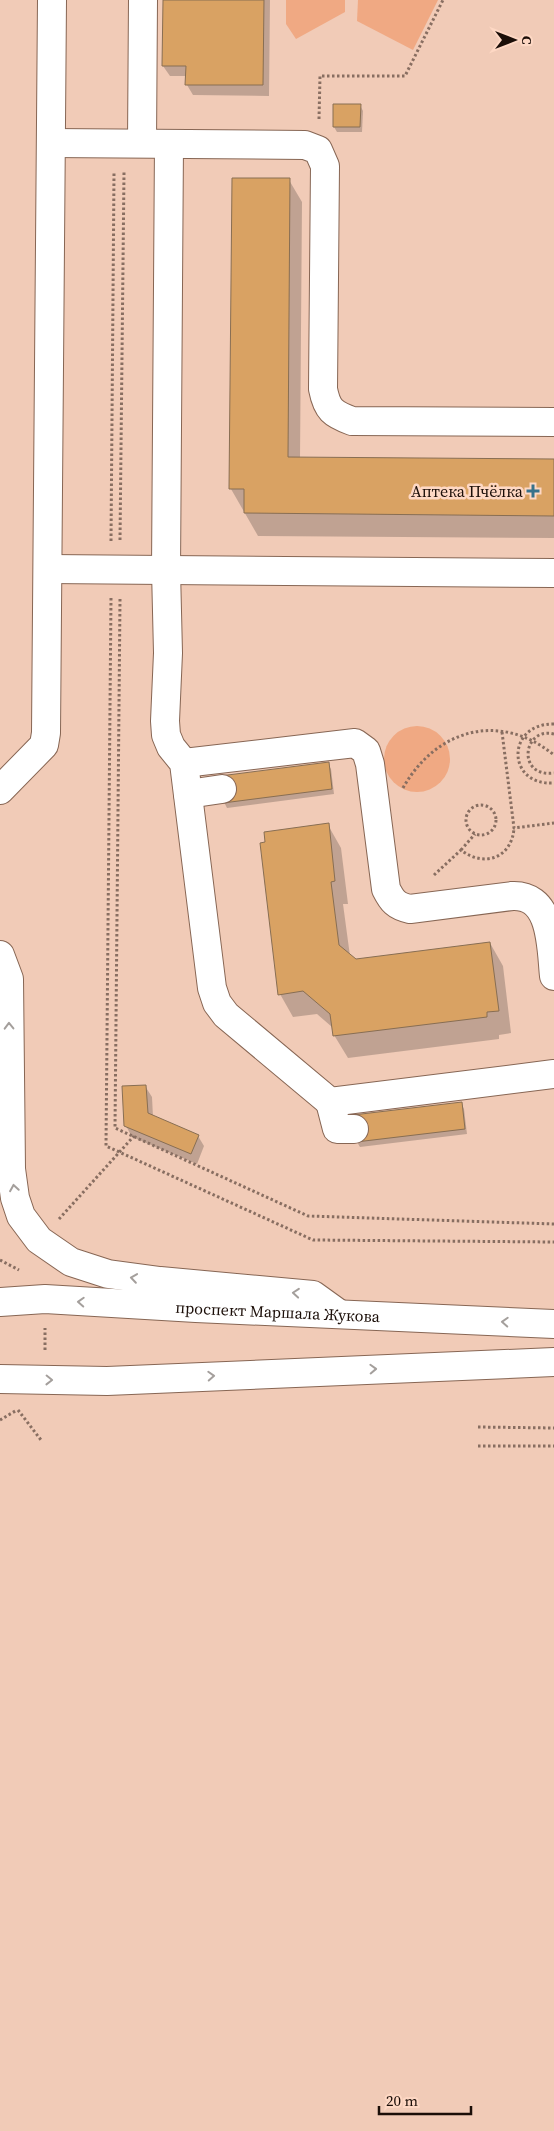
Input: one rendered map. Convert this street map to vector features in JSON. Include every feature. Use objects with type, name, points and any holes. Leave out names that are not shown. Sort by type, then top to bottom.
[{"type":"street","points":[[0,790],[44,745],[46,733],[52,0]]},
{"type":"street","points":[[142,143],[143,0]]},
{"type":"street","points":[[51,143],[305,145],[318,150],[325,166],[323,389],[326,405],[338,416],[352,421],[554,422]]},
{"type":"street","points":[[169,144],[166,570],[168,653],[165,721],[166,735],[171,747],[184,763],[212,988],[217,1003],[226,1015],[330,1102],[337,1129],[354,1129]]},
{"type":"street","points":[[48,569],[554,573]]},
{"type":"street","points":[[184,763],[355,743],[366,751],[370,764],[386,889],[390,898],[398,906],[410,909],[512,896],[521,896],[531,900],[542,911],[548,928],[554,976]]},
{"type":"street","points":[[188,794],[222,789]]},
{"type":"street","points":[[0,955],[9,979],[11,1169],[15,1198],[21,1216],[39,1240],[71,1262],[108,1274],[160,1282],[313,1295],[338,1313]]},
{"type":"street","points":[[330,1102],[554,1074]]},
{"type":"street","name":"проспект Маршала Жукова","points":[[0,1302],[45,1300],[554,1324]]},
{"type":"street","points":[[0,1380],[107,1381],[554,1362]]},
{"type":"path","points":[[318,150],[320,76],[405,76],[444,0]]},
{"type":"path","points":[[554,724],[540,724],[528,731],[520,742],[518,755],[521,768],[530,778],[542,784],[554,783]]},
{"type":"path","points":[[401,791],[412,772],[426,756],[443,744],[462,735],[482,731],[524,736],[554,755]]},
{"type":"path","points":[[461,850],[477,859],[487,860],[496,857],[510,845],[514,836],[502,732]]},
{"type":"path","points":[[554,734],[542,734],[529,746],[527,755],[530,764],[536,771],[544,774],[554,774]]},
{"type":"path","points":[[480,804],[488,806],[494,811],[497,819],[496,827],[490,833],[483,836],[475,834],[469,830],[466,822],[467,814],[472,808],[480,804]]},
{"type":"path","points":[[514,828],[554,822]]},
{"type":"path","points":[[432,906],[417,891],[461,850],[475,834]]},
{"type":"path","points":[[14,1267],[134,1136]]},
{"type":"path","points":[[44,1380],[45,1300]]},
{"type":"path","points":[[18,1410],[41,1440]]},
{"type":"path","points":[[478,1427],[554,1428]]},
{"type":"path","points":[[478,1446],[554,1446]]},
{"type":"shaded area","points":[[286,0],[345,0],[345,12],[296,39],[286,24]]},
{"type":"shaded area","points":[[358,0],[438,0],[413,50],[357,21]]},
{"type":"shaded area","points":[[417,726],[430,728],[445,741],[448,746],[450,759],[448,772],[435,787],[430,790],[417,792],[404,790],[389,777],[386,772],[384,759],[386,746],[399,731],[404,728]]},
{"type":"building","points":[[163,0],[264,0],[263,85],[185,85],[186,66],[162,66]]},
{"type":"building","points":[[333,104],[361,104],[360,127],[333,127]]},
{"type":"building","points":[[232,178],[290,178],[288,457],[554,459],[554,516],[244,513],[244,489],[229,489]]},
{"type":"building","points":[[329,762],[332,789],[223,803],[220,776]]},
{"type":"building","points":[[329,823],[335,881],[331,882],[339,945],[356,959],[490,942],[499,1011],[487,1012],[487,1017],[333,1036],[330,1014],[303,991],[278,995],[260,843],[265,842],[264,832]]},
{"type":"building","points":[[146,1085],[148,1113],[199,1135],[191,1154],[124,1126],[122,1086]]},
{"type":"building","points":[[462,1102],[465,1129],[356,1142],[353,1115]]},
{"type":"place","name":"Аптека Пчёлка","points":[[533,491]]}]
